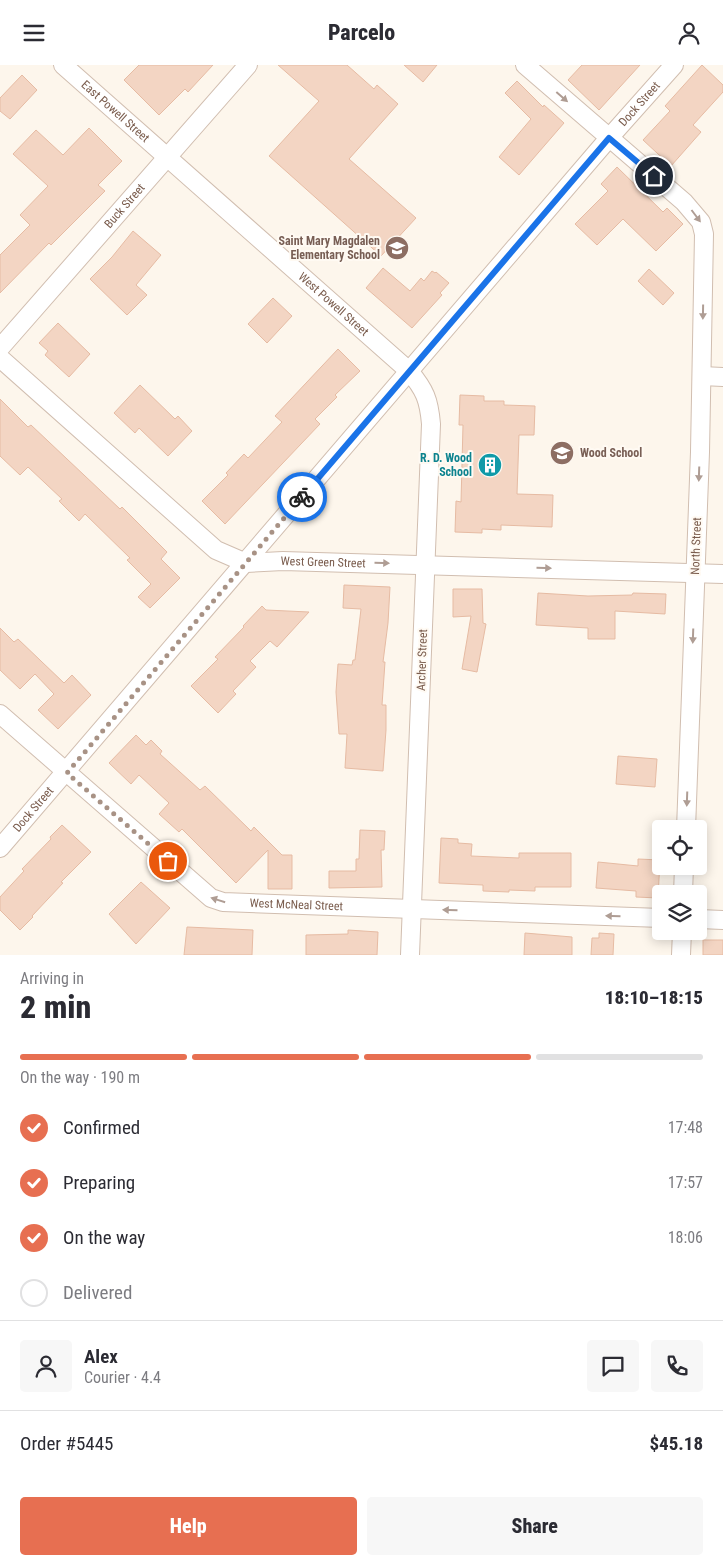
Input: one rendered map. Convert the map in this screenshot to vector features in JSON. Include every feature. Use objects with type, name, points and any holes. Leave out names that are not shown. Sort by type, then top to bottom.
[{"type":"street","name":"East Powell Street","points":[[63,65],[167,157]]},
{"type":"street","name":"Buck Street","points":[[0,348],[248,65]]},
{"type":"street","name":"North Street","points":[[525,65],[694,212],[701,222],[704,234],[702,376],[686,820]]},
{"type":"street","name":"Dock Street","points":[[0,849],[609,138],[674,65]]},
{"type":"street","name":"West Powell Street","points":[[167,157],[409,371]]},
{"type":"street","name":"West Green Street","points":[[0,358],[216,550],[246,563],[283,561],[723,574]]},
{"type":"street","name":"Archer Street","points":[[409,371],[421,385],[427,397],[432,424],[410,955]]},
{"type":"street","points":[[702,376],[723,377]]},
{"type":"street","name":"West McNeal Street","points":[[0,714],[211,898],[223,902],[652,918]]},
{"type":"street","points":[[707,919],[723,920]]},
{"type":"street","points":[[681,955],[682,940]]},
{"type":"building","points":[[139,65],[213,65],[188,92],[185,89],[159,115],[124,80]]},
{"type":"building","points":[[278,65],[347,65],[374,89],[377,85],[398,104],[349,159],[416,218],[381,256],[269,156],[319,101]]},
{"type":"building","points":[[404,65],[437,65],[423,82]]},
{"type":"building","points":[[582,65],[640,65],[599,110],[568,80]]},
{"type":"building","points":[[702,65],[723,85],[723,92],[693,125],[701,132],[671,166],[643,140],[670,111],[665,106]]},
{"type":"building","points":[[22,75],[37,90],[10,119],[0,111],[0,98]]},
{"type":"building","points":[[517,81],[543,107],[544,105],[564,123],[519,175],[499,157],[531,119],[505,93]]},
{"type":"building","points":[[89,128],[122,161],[98,185],[105,191],[51,245],[49,243],[0,293],[0,255],[30,225],[20,215],[48,186],[13,154],[36,130],[63,155]]},
{"type":"building","points":[[617,167],[663,212],[667,208],[683,224],[656,251],[623,219],[597,245],[575,224],[608,191],[601,184]]},
{"type":"building","points":[[133,231],[161,255],[136,285],[147,295],[127,315],[90,279],[112,257]]},
{"type":"building","points":[[383,268],[410,291],[421,278],[424,281],[432,271],[449,283],[440,293],[442,295],[412,328],[366,288]]},
{"type":"building","points":[[649,269],[674,293],[663,305],[638,281]]},
{"type":"building","points":[[273,298],[292,316],[267,343],[248,324]]},
{"type":"building","points":[[58,323],[90,354],[69,377],[45,355],[48,351],[39,343]]},
{"type":"building","points":[[338,349],[360,371],[335,395],[337,397],[315,419],[320,424],[225,524],[202,501],[228,475],[226,473],[244,454],[248,458],[282,422],[275,416]]},
{"type":"building","points":[[140,385],[175,419],[178,416],[192,431],[168,456],[139,428],[135,433],[114,413]]},
{"type":"building","name":"R. D. Wood School","points":[[460,395],[484,396],[484,401],[504,401],[504,405],[535,406],[534,435],[519,435],[517,494],[553,495],[552,527],[501,525],[501,530],[482,529],[482,533],[455,532],[456,501],[461,502],[463,425],[459,425]]},
{"type":"building","points":[[0,399],[28,427],[31,425],[120,509],[122,507],[167,552],[161,559],[180,578],[150,608],[138,597],[151,584],[127,560],[130,558],[85,514],[79,521],[59,501],[62,499],[28,467],[20,475],[0,456]]},
{"type":"building","points":[[344,585],[390,587],[383,662],[385,662],[382,705],[386,705],[386,730],[383,771],[345,768],[347,734],[339,734],[336,692],[338,664],[352,665],[353,660],[355,660],[361,609],[343,608]]},
{"type":"building","points":[[453,589],[482,589],[483,623],[486,624],[477,672],[462,669],[471,616],[453,617]]},
{"type":"building","points":[[538,593],[588,596],[632,595],[633,593],[666,594],[665,614],[615,611],[615,639],[588,639],[588,628],[536,625]]},
{"type":"building","points":[[262,606],[266,610],[309,612],[277,647],[270,641],[250,661],[256,667],[233,691],[236,694],[218,713],[191,686],[218,659],[215,657]]},
{"type":"building","points":[[0,628],[14,642],[18,639],[64,683],[72,675],[91,695],[58,729],[38,710],[54,694],[35,674],[20,689],[0,670]]},
{"type":"building","points":[[136,735],[146,745],[151,740],[162,751],[160,754],[200,790],[205,786],[251,831],[254,827],[282,855],[292,855],[292,889],[268,889],[268,850],[236,883],[182,829],[179,832],[159,814],[169,803],[139,775],[131,784],[109,763]]},
{"type":"building","points":[[618,756],[657,759],[655,787],[616,784]]},
{"type":"building","points":[[62,825],[91,852],[61,882],[63,883],[20,930],[0,910],[0,897],[24,871],[22,869]]},
{"type":"building","points":[[360,830],[385,831],[384,850],[381,850],[382,887],[329,888],[329,871],[356,871],[356,859],[359,859]]},
{"type":"building","points":[[441,838],[458,839],[458,843],[472,844],[471,856],[519,858],[519,853],[571,853],[571,887],[535,887],[535,891],[509,890],[509,892],[483,891],[483,885],[439,883]]},
{"type":"building","points":[[638,859],[652,860],[652,875],[659,875],[659,885],[652,885],[652,898],[636,897],[636,891],[596,888],[598,862],[638,866]]},
{"type":"building","points":[[141,882],[170,908],[136,944],[109,914]]},
{"type":"building","points":[[187,927],[253,930],[252,955],[184,955]]},
{"type":"building","points":[[348,930],[378,932],[377,955],[306,955],[306,935],[348,934]]},
{"type":"building","points":[[525,933],[572,937],[572,955],[524,955]]},
{"type":"building","points":[[599,933],[614,934],[613,955],[591,955],[592,938],[599,938]]},
{"type":"building","points":[[703,940],[723,940],[723,955],[703,955]]},
{"type":"way so far","points":[[168,861],[67,773],[302,497]]},
{"type":"place","name":"Saint Mary Magdalen Elementary School","points":[[397,248]]},
{"type":"place","name":"Wood School","points":[[562,453]]},
{"type":"place","name":"R. D. Wood School","points":[[490,465]]},
{"type":"route","points":[[302,497],[609,138],[654,176]]}]
